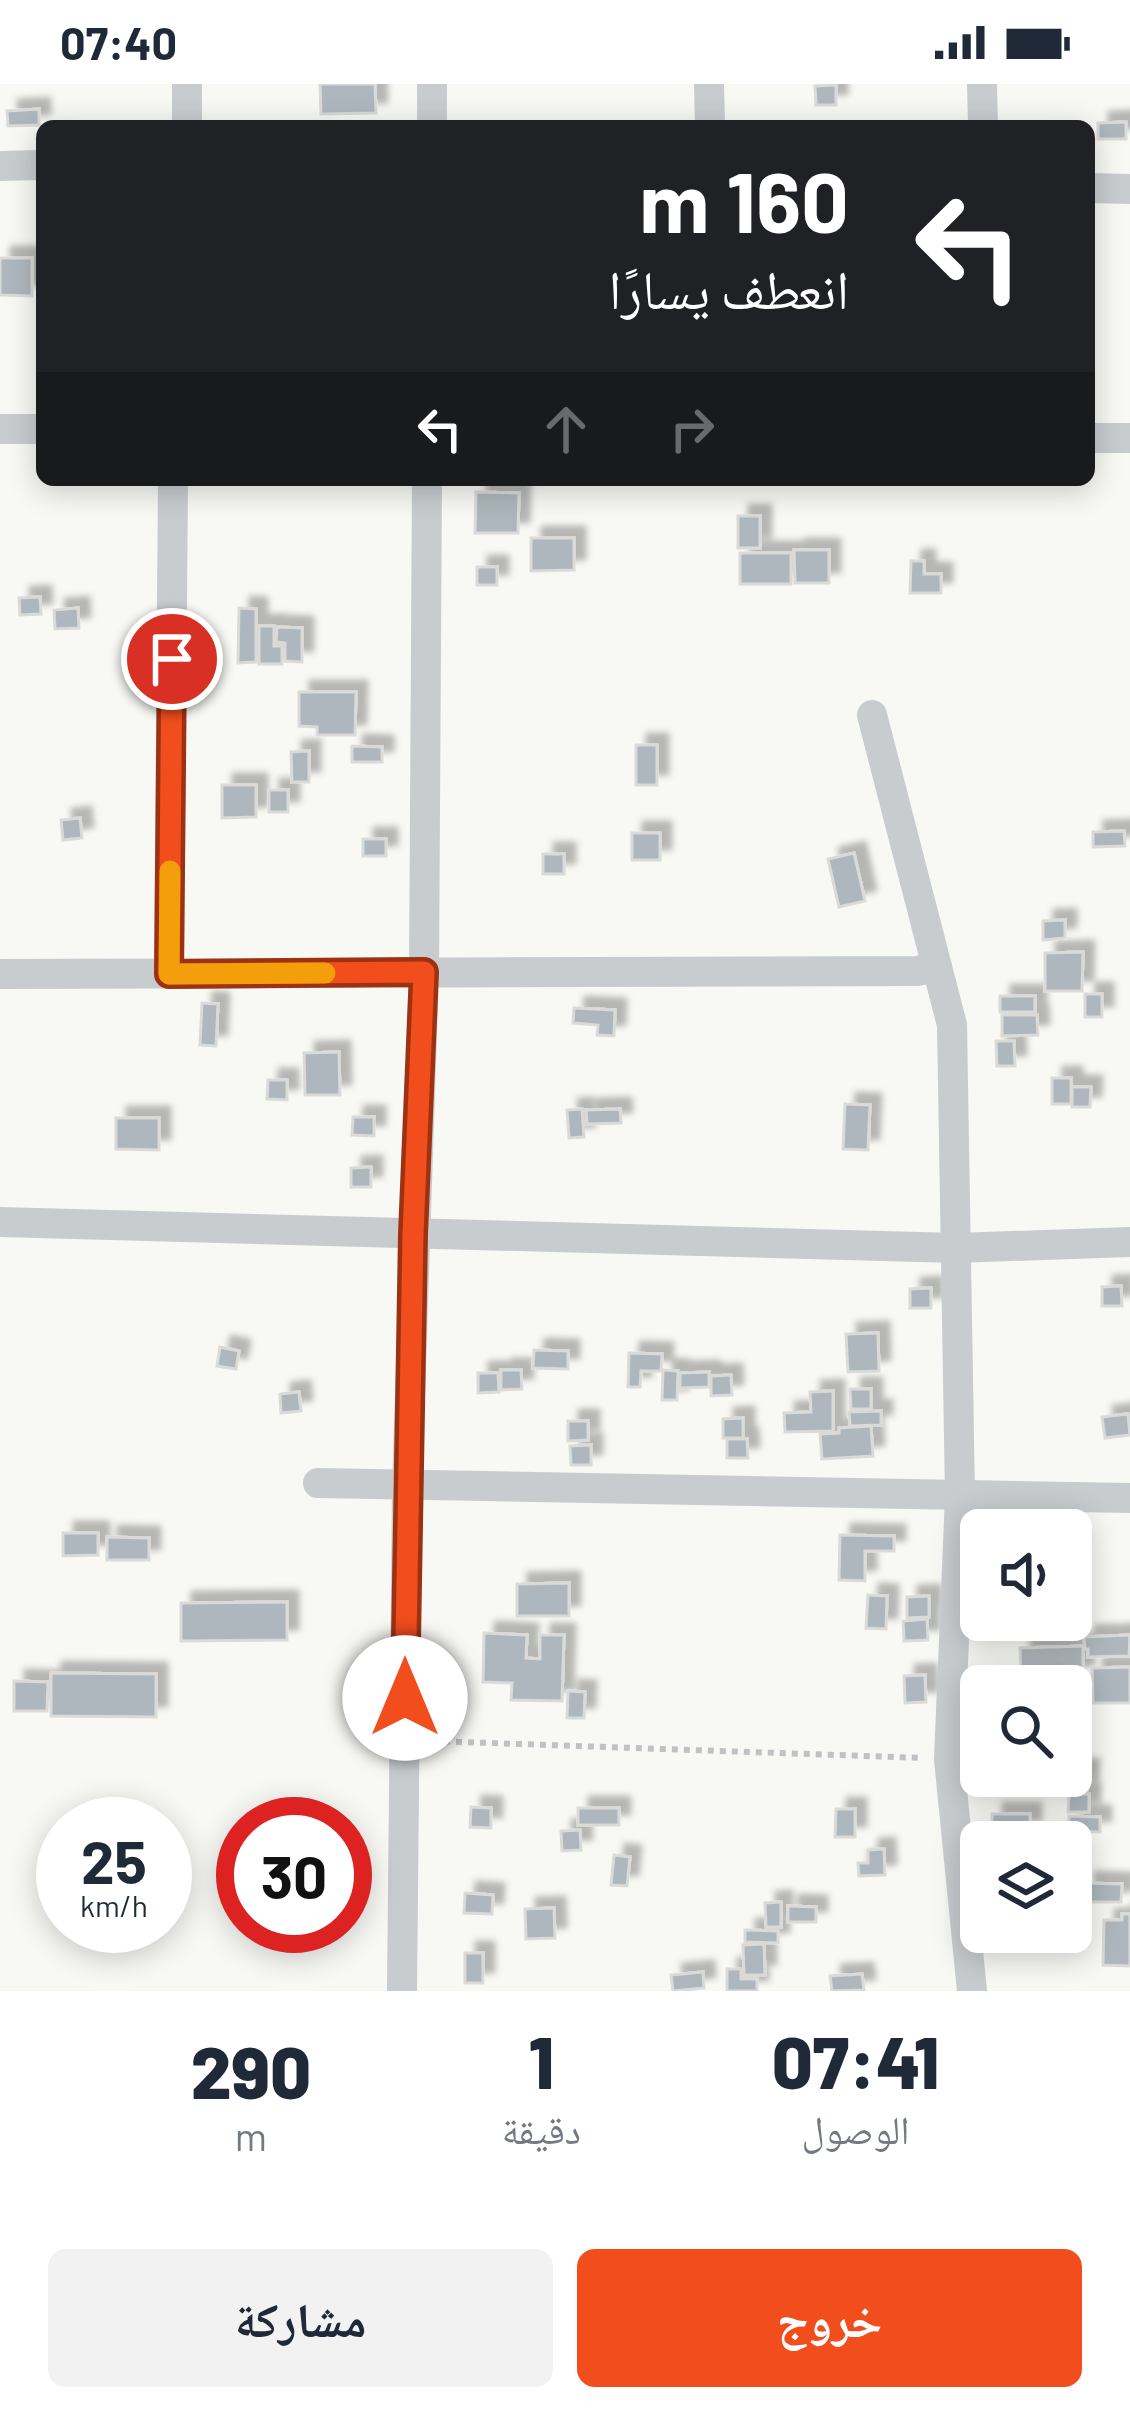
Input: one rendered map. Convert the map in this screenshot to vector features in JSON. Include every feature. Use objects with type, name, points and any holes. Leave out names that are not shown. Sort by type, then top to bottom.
[{"type":"street","points":[[187,84],[187,120]]},
{"type":"street","points":[[432,84],[432,120]]},
{"type":"street","points":[[709,84],[710,120]]},
{"type":"street","points":[[982,84],[983,120]]},
{"type":"street","points":[[0,166],[36,165]]},
{"type":"street","points":[[1095,188],[1130,189]]},
{"type":"street","points":[[0,429],[36,429]]},
{"type":"street","points":[[1095,438],[1130,438]]},
{"type":"street","points":[[169,974],[173,486]]},
{"type":"street","points":[[402,1991],[407,1485],[424,972],[427,486]]},
{"type":"street","points":[[872,715],[952,1025],[960,1496],[949,1759],[972,1991]]},
{"type":"street","points":[[0,974],[937,967]]},
{"type":"street","points":[[0,1222],[956,1248],[1130,1242]]},
{"type":"street","points":[[318,1483],[1130,1498]]},
{"type":"path","points":[[405,1741],[949,1759]]},
{"type":"building","points":[[320,84],[375,84],[376,113],[321,114]]},
{"type":"building","points":[[836,85],[836,105],[816,105],[815,86]]},
{"type":"building","points":[[39,109],[39,120],[36,125],[8,126],[7,111]]},
{"type":"building","points":[[1126,122],[1126,139],[1098,139],[1098,123]]},
{"type":"building","points":[[0,258],[32,258],[32,296],[0,295]]},
{"type":"building","points":[[476,492],[519,493],[518,533],[475,533]]},
{"type":"building","points":[[738,516],[760,516],[760,548],[738,548]]},
{"type":"building","points":[[531,538],[574,538],[574,570],[531,571]]},
{"type":"building","points":[[794,550],[829,550],[829,583],[795,583]]},
{"type":"building","points":[[740,553],[791,553],[791,584],[740,584]]},
{"type":"building","points":[[911,561],[924,561],[924,574],[941,574],[941,593],[910,593]]},
{"type":"building","points":[[477,567],[497,567],[497,585],[477,585]]},
{"type":"building","points":[[40,597],[41,614],[20,615],[19,598]]},
{"type":"building","points":[[78,608],[79,628],[55,629],[54,610]]},
{"type":"building","points":[[239,608],[256,609],[256,662],[238,663]]},
{"type":"building","points":[[259,626],[274,626],[274,646],[282,646],[282,664],[259,664]]},
{"type":"building","points":[[277,627],[302,628],[302,662],[285,661],[285,643],[276,642]]},
{"type":"building","points":[[299,692],[356,692],[355,735],[317,735],[317,727],[299,726]]},
{"type":"building","points":[[636,745],[657,745],[657,785],[636,785]]},
{"type":"building","points":[[352,746],[382,747],[382,762],[352,762]]},
{"type":"building","points":[[309,751],[309,782],[292,782],[291,752]]},
{"type":"building","points":[[222,785],[256,785],[256,817],[222,818]]},
{"type":"building","points":[[269,790],[288,790],[288,812],[269,812]]},
{"type":"building","points":[[80,818],[82,838],[63,840],[61,820]]},
{"type":"building","points":[[1124,831],[1125,846],[1093,847],[1093,832]]},
{"type":"building","points":[[632,833],[660,833],[660,860],[632,860]]},
{"type":"building","points":[[363,839],[386,839],[386,856],[363,856]]},
{"type":"building","points":[[854,853],[865,901],[839,907],[828,859]]},
{"type":"building","points":[[543,854],[564,854],[564,874],[543,874]]},
{"type":"building","points":[[1065,920],[1065,938],[1043,940],[1043,921]]},
{"type":"building","points":[[1083,952],[1082,991],[1045,991],[1045,953]]},
{"type":"building","points":[[1085,994],[1102,994],[1102,1017],[1085,1017]]},
{"type":"building","points":[[1000,996],[1035,996],[1035,1012],[1000,1012]]},
{"type":"building","points":[[202,1003],[218,1004],[216,1046],[200,1045]]},
{"type":"building","points":[[574,1008],[615,1010],[614,1036],[597,1035],[598,1025],[573,1023]]},
{"type":"building","points":[[1002,1015],[1037,1015],[1038,1035],[1002,1036]]},
{"type":"building","points":[[996,1041],[1014,1041],[1015,1066],[997,1066]]},
{"type":"building","points":[[339,1052],[340,1095],[305,1095],[304,1053]]},
{"type":"building","points":[[1052,1078],[1071,1078],[1071,1104],[1052,1104]]},
{"type":"building","points":[[268,1080],[287,1080],[287,1100],[267,1099]]},
{"type":"building","points":[[1072,1087],[1091,1087],[1090,1107],[1072,1107]]},
{"type":"building","points":[[845,1104],[870,1105],[868,1150],[843,1149]]},
{"type":"building","points":[[582,1109],[584,1137],[569,1138],[567,1110]]},
{"type":"building","points":[[620,1109],[621,1123],[587,1124],[586,1110]]},
{"type":"building","points":[[353,1117],[374,1117],[374,1136],[352,1135]]},
{"type":"building","points":[[116,1118],[159,1118],[159,1150],[116,1149]]},
{"type":"building","points":[[371,1167],[371,1187],[351,1187],[351,1168]]},
{"type":"building","points":[[1121,1286],[1122,1306],[1102,1306],[1102,1287]]},
{"type":"building","points":[[931,1288],[931,1308],[910,1308],[910,1289]]},
{"type":"building","points":[[878,1333],[879,1371],[848,1372],[846,1334]]},
{"type":"building","points":[[220,1347],[239,1351],[236,1369],[217,1366]]},
{"type":"building","points":[[534,1350],[568,1351],[568,1369],[533,1368]]},
{"type":"building","points":[[629,1353],[662,1354],[661,1371],[641,1371],[640,1387],[628,1387]]},
{"type":"building","points":[[501,1370],[521,1370],[522,1389],[501,1390]]},
{"type":"building","points":[[663,1370],[678,1371],[677,1400],[662,1400]]},
{"type":"building","points":[[709,1372],[709,1387],[680,1388],[680,1373]]},
{"type":"building","points":[[478,1373],[498,1373],[499,1392],[478,1393]]},
{"type":"building","points":[[731,1375],[732,1395],[711,1396],[711,1376]]},
{"type":"building","points":[[850,1389],[871,1389],[871,1409],[851,1409]]},
{"type":"building","points":[[833,1391],[833,1431],[785,1432],[784,1413],[811,1412],[810,1392]]},
{"type":"building","points":[[299,1392],[301,1411],[281,1413],[280,1394]]},
{"type":"building","points":[[881,1411],[881,1425],[850,1426],[849,1412]]},
{"type":"building","points":[[1128,1414],[1130,1435],[1105,1438],[1102,1417]]},
{"type":"building","points":[[743,1418],[743,1438],[723,1438],[723,1419]]},
{"type":"building","points":[[568,1421],[588,1421],[588,1440],[568,1441]]},
{"type":"building","points":[[871,1426],[873,1456],[822,1459],[820,1434]]},
{"type":"building","points":[[727,1439],[747,1439],[748,1458],[727,1458]]},
{"type":"building","points":[[591,1445],[591,1465],[571,1465],[570,1446]]},
{"type":"building","points":[[63,1533],[98,1533],[98,1555],[63,1556]]},
{"type":"building","points":[[840,1535],[894,1536],[894,1551],[865,1551],[865,1581],[839,1580]]},
{"type":"building","points":[[107,1537],[149,1538],[149,1560],[107,1560]]},
{"type":"building","points":[[569,1583],[569,1616],[517,1616],[517,1584]]},
{"type":"building","points":[[868,1595],[887,1596],[886,1629],[866,1628]]},
{"type":"building","points":[[929,1596],[929,1617],[907,1618],[907,1597]]},
{"type":"building","points":[[287,1602],[287,1640],[181,1641],[181,1603]]},
{"type":"building","points":[[927,1619],[928,1640],[904,1641],[903,1621]]},
{"type":"building","points":[[484,1633],[527,1635],[526,1658],[540,1659],[540,1635],[564,1635],[562,1701],[511,1700],[512,1683],[483,1682]]},
{"type":"building","points":[[1130,1635],[1129,1656],[1088,1657],[1084,1641],[1092,1641],[1092,1637]]},
{"type":"building","points":[[1083,1646],[1083,1665],[1021,1665],[1020,1648]]},
{"type":"building","points":[[1130,1667],[1130,1703],[1093,1703],[1092,1668]]},
{"type":"building","points":[[51,1673],[156,1674],[156,1717],[51,1716]]},
{"type":"building","points":[[925,1675],[926,1702],[905,1703],[904,1676]]},
{"type":"building","points":[[14,1681],[48,1682],[47,1711],[14,1711]]},
{"type":"building","points":[[568,1691],[585,1692],[584,1718],[567,1718]]},
{"type":"building","points":[[1069,1797],[1089,1797],[1089,1812],[1068,1812]]},
{"type":"building","points":[[471,1807],[491,1808],[491,1828],[470,1827]]},
{"type":"building","points":[[578,1808],[619,1808],[619,1825],[578,1825]]},
{"type":"building","points":[[836,1809],[855,1809],[855,1837],[835,1837]]},
{"type":"building","points":[[992,1814],[1030,1814],[1030,1821],[992,1821]]},
{"type":"building","points":[[1069,1816],[1100,1817],[1100,1832],[1092,1832],[1092,1821],[1069,1821]]},
{"type":"building","points":[[580,1830],[581,1850],[562,1851],[561,1831]]},
{"type":"building","points":[[884,1849],[885,1875],[859,1876],[858,1863],[868,1863],[868,1850]]},
{"type":"building","points":[[614,1855],[630,1857],[627,1886],[611,1885]]},
{"type":"building","points":[[1092,1883],[1122,1884],[1121,1902],[1092,1902]]},
{"type":"building","points":[[465,1893],[493,1895],[492,1914],[464,1913]]},
{"type":"building","points":[[781,1902],[781,1927],[766,1927],[765,1903]]},
{"type":"building","points":[[788,1906],[816,1907],[816,1922],[788,1922]]},
{"type":"building","points":[[554,1908],[555,1938],[526,1939],[525,1909]]},
{"type":"building","points":[[1122,1914],[1130,1914],[1130,1966],[1103,1965],[1104,1920],[1122,1920]]},
{"type":"building","points":[[745,1930],[778,1931],[778,1943],[745,1942]]},
{"type":"building","points":[[764,1944],[765,1975],[744,1975],[743,1945]]},
{"type":"building","points":[[465,1953],[483,1953],[483,1983],[465,1983]]},
{"type":"building","points":[[727,1969],[741,1969],[741,1979],[757,1979],[757,1991],[727,1991]]},
{"type":"building","points":[[703,1972],[704,1988],[673,1991],[671,1975]]},
{"type":"building","points":[[862,1974],[864,1990],[832,1991],[830,1976]]},
{"type":"slow traffic","points":[[170,871],[169,974],[325,973]]},
{"type":"route","points":[[172,659],[169,974],[424,972],[413,1234],[405,1698]]}]
